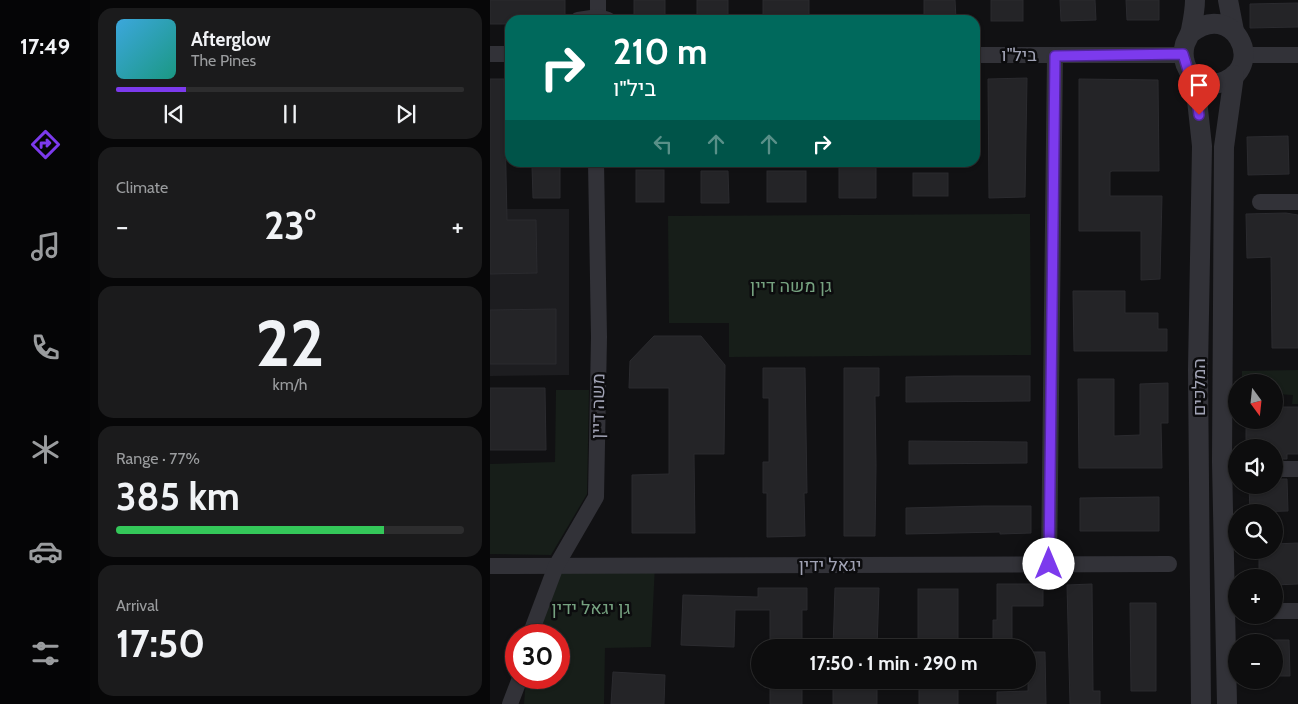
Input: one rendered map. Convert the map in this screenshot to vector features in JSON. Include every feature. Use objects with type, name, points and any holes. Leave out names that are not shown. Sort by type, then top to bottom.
[{"type":"street","points":[[598,0],[602,15]]},
{"type":"street","points":[[1195,0],[1191,33],[1186,41],[1186,63],[1196,78],[1210,83],[1225,81],[1234,75],[1242,62],[1243,46],[1234,31],[1228,0]]},
{"type":"street","points":[[1191,33],[1208,24],[1219,24],[1234,31]]},
{"type":"street","points":[[490,54],[505,54]]},
{"type":"street","name":"ביל\"ו","points":[[980,55],[1055,56],[1186,63]]},
{"type":"street","points":[[1243,55],[1298,55]]},
{"type":"street","points":[[1049,564],[1055,56]]},
{"type":"street","name":"המלכים","points":[[1186,63],[1197,100],[1202,146],[1198,370],[1201,704]]},
{"type":"street","name":"המלכים","points":[[1229,569],[1222,442],[1224,147],[1234,75]]},
{"type":"street","name":"משה דיין","points":[[534,624],[556,566],[596,497],[599,337],[596,167]]},
{"type":"street","points":[[1260,202],[1298,202]]},
{"type":"street","points":[[1283,469],[1298,469]]},
{"type":"street","name":"יגאל ידין","points":[[490,566],[1169,564]]},
{"type":"street","points":[[1283,611],[1298,611]]},
{"type":"street","name":"המלכים","points":[[1227,704],[1230,624]]},
{"type":"street","points":[[510,704],[517,689]]},
{"type":"street","points":[[523,689],[524,704]]},
{"type":"shaded area","points":[[490,209],[569,209],[569,375],[490,376]]},
{"type":"green space","name":"גן משה דיין","points":[[1030,214],[1031,355],[729,357],[729,323],[669,323],[668,216]]},
{"type":"green space","points":[[1298,370],[1298,404],[1292,404],[1293,395],[1283,394],[1283,374],[1242,374],[1242,371]]},
{"type":"green space","points":[[556,390],[589,390],[587,494],[551,555],[490,554],[490,464],[555,462]]},
{"type":"green space","name":"גן יגאל ידין","points":[[655,565],[651,647],[605,648],[604,704],[524,704],[525,689],[570,689],[570,624],[536,624],[556,566]]},
{"type":"building","points":[[490,0],[565,0],[565,15],[505,15],[505,24],[490,24]]},
{"type":"building","points":[[634,0],[665,0],[665,15],[634,15]]},
{"type":"building","points":[[697,0],[728,0],[728,15],[697,15]]},
{"type":"building","points":[[763,0],[809,0],[809,15],[763,15]]},
{"type":"building","points":[[924,0],[955,0],[956,15],[924,15]]},
{"type":"building","points":[[991,0],[1023,0],[1023,21],[991,21]]},
{"type":"building","points":[[1060,0],[1095,0],[1096,20],[1061,21]]},
{"type":"building","points":[[1126,0],[1159,0],[1159,20],[1127,20]]},
{"type":"building","points":[[1298,3],[1298,27],[1250,28],[1250,4]]},
{"type":"building","points":[[1027,78],[1025,197],[989,198],[988,79]]},
{"type":"building","points":[[490,79],[504,79],[507,220],[536,220],[537,273],[490,274]]},
{"type":"building","points":[[1079,79],[1158,80],[1159,171],[1110,172],[1110,196],[1162,196],[1160,279],[1141,280],[1141,231],[1079,231]]},
{"type":"building","points":[[1288,136],[1289,174],[1248,175],[1247,137]]},
{"type":"building","points":[[532,167],[560,167],[560,198],[533,198]]},
{"type":"building","points":[[839,167],[876,167],[876,198],[839,198]]},
{"type":"building","points":[[636,170],[664,170],[664,202],[636,202]]},
{"type":"building","points":[[701,171],[728,171],[729,203],[701,203]]},
{"type":"building","points":[[767,171],[806,171],[806,202],[767,202]]},
{"type":"building","points":[[913,173],[948,173],[948,196],[913,196]]},
{"type":"building","points":[[1286,213],[1298,215],[1298,348],[1272,348],[1271,257],[1247,258],[1246,214]]},
{"type":"building","points":[[1073,291],[1125,291],[1125,313],[1158,313],[1158,329],[1167,329],[1167,351],[1074,351]]},
{"type":"building","points":[[556,309],[556,364],[490,364],[490,310]]},
{"type":"building","points":[[654,336],[701,336],[725,365],[724,454],[694,454],[695,533],[632,533],[632,475],[669,474],[669,388],[629,388],[630,361]]},
{"type":"building","points":[[763,368],[805,368],[807,493],[804,493],[805,536],[767,537],[767,493],[763,493],[763,462],[769,462],[769,398],[763,398]]},
{"type":"building","points":[[844,368],[879,368],[879,396],[875,396],[875,536],[844,536]]},
{"type":"building","points":[[1030,376],[1030,401],[906,402],[906,377]]},
{"type":"building","points":[[1078,379],[1114,379],[1114,436],[1140,435],[1140,384],[1168,383],[1168,423],[1161,423],[1162,468],[1079,468]]},
{"type":"building","points":[[490,388],[545,388],[546,450],[490,450]]},
{"type":"building","points":[[1283,407],[1298,407],[1298,454],[1287,454],[1287,459],[1283,459],[1283,439],[1246,439],[1246,429],[1283,429]]},
{"type":"building","points":[[909,441],[1027,442],[1027,463],[909,464]]},
{"type":"building","points":[[1283,479],[1287,479],[1288,511],[1283,511],[1283,504],[1250,504],[1249,494],[1283,494]]},
{"type":"building","points":[[1159,497],[1159,531],[1080,531],[1080,498]]},
{"type":"building","points":[[1031,506],[1031,533],[906,534],[906,508]]},
{"type":"building","points":[[1298,543],[1298,584],[1283,585],[1283,569],[1259,569],[1259,559],[1283,559],[1283,544]]},
{"type":"building","points":[[997,584],[1043,584],[1043,606],[1012,606],[1012,639],[993,639],[993,620],[997,620]]},
{"type":"building","points":[[1092,584],[1093,691],[1100,691],[1100,704],[1070,704],[1067,585]]},
{"type":"building","points":[[758,588],[807,588],[807,610],[802,610],[802,639],[770,639],[770,610],[735,610],[734,647],[681,645],[683,595],[758,597]]},
{"type":"building","points":[[835,588],[879,588],[877,639],[833,639]]},
{"type":"building","points":[[918,589],[958,589],[958,639],[918,639]]},
{"type":"building","points":[[1130,603],[1156,603],[1156,691],[1131,691]]},
{"type":"building","points":[[1283,640],[1289,640],[1290,676],[1283,676]]},
{"type":"building","points":[[1036,652],[1045,652],[1046,704],[997,704],[997,692],[1028,691],[1028,689],[1036,689]]},
{"type":"building","points":[[613,672],[665,675],[664,704],[611,704]]},
{"type":"building","points":[[770,689],[802,689],[802,704],[770,704]]},
{"type":"building","points":[[833,689],[877,689],[877,704],[833,704]]},
{"type":"building","points":[[919,689],[958,689],[958,704],[919,704]]},
{"type":"route","points":[[1049,564],[1050,331],[1055,56],[1183,54],[1197,100],[1199,115]]}]
